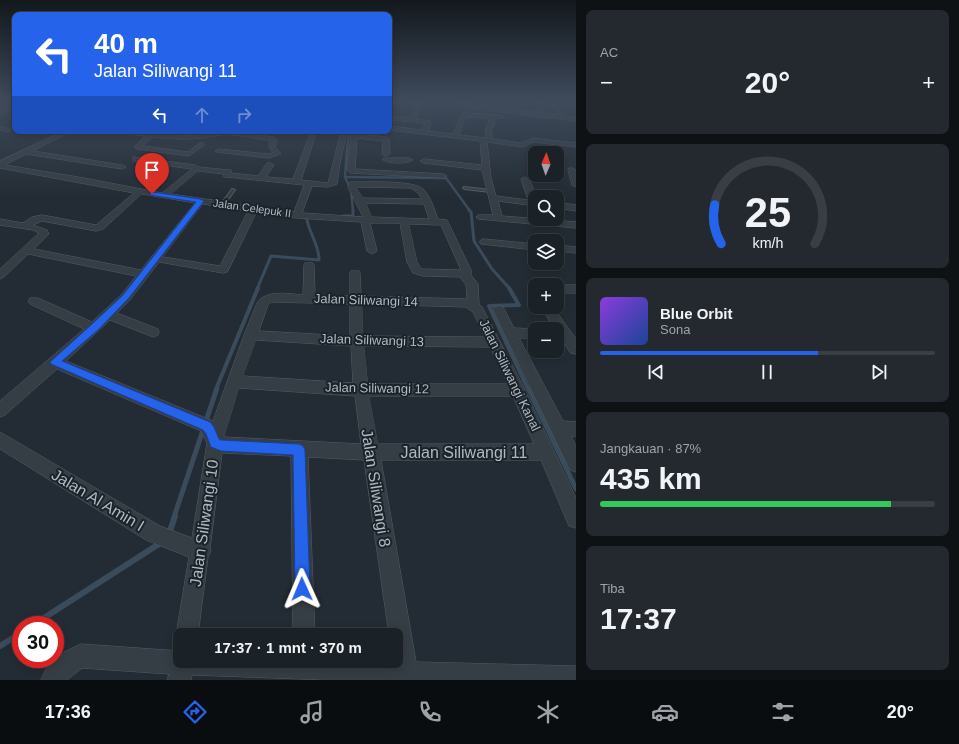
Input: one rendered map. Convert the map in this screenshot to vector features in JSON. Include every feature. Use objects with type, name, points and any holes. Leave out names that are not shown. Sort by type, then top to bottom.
[{"type":"street","points":[[430,133],[486,140],[519,148],[528,138],[576,145]]},
{"type":"street","points":[[456,137],[457,133]]},
{"type":"street","points":[[487,133],[485,168],[498,218]]},
{"type":"street","points":[[0,165],[63,134]]},
{"type":"street","points":[[145,134],[191,137],[210,134]]},
{"type":"street","points":[[231,140],[239,134]]},
{"type":"street","points":[[219,151],[268,156],[277,154],[272,147],[274,142],[273,139],[246,134]]},
{"type":"street","points":[[296,182],[313,134]]},
{"type":"street","points":[[95,182],[137,158],[195,167],[196,169],[228,172],[227,175],[328,185],[333,184],[336,163],[343,134]]},
{"type":"street","points":[[355,134],[351,170],[358,172],[443,176]]},
{"type":"street","points":[[360,134],[396,140]]},
{"type":"street","points":[[153,135],[136,146],[161,151],[190,154],[202,144]]},
{"type":"street","points":[[161,151],[176,139]]},
{"type":"street","points":[[386,139],[388,173]]},
{"type":"street","points":[[212,156],[225,145]]},
{"type":"street","points":[[25,152],[122,167]]},
{"type":"street","points":[[387,157],[409,160]]},
{"type":"street","points":[[424,161],[485,168]]},
{"type":"street","name":"Jalan Celepuk II","points":[[0,165],[95,182],[140,192],[298,215],[367,220],[434,221]]},
{"type":"street","points":[[260,179],[270,165]]},
{"type":"street","points":[[164,196],[196,169]]},
{"type":"street","points":[[572,170],[576,185]]},
{"type":"street","points":[[525,179],[529,190]]},
{"type":"street","points":[[298,215],[309,184]]},
{"type":"street","points":[[372,251],[367,220],[360,200],[352,187],[352,184],[412,186],[421,190],[434,221],[444,222],[447,227],[466,270],[464,275]]},
{"type":"street","points":[[25,226],[35,219],[42,218],[90,228],[100,227],[140,192]]},
{"type":"street","points":[[491,195],[528,202]]},
{"type":"street","points":[[360,200],[427,202]]},
{"type":"street","points":[[0,410],[94,328],[126,296],[200,201]]},
{"type":"street","points":[[564,207],[576,208]]},
{"type":"street","points":[[156,258],[223,270],[254,208]]},
{"type":"street","points":[[481,217],[576,225]]},
{"type":"street","points":[[404,221],[412,262],[417,271],[423,273],[464,275],[472,284],[470,304]]},
{"type":"street","points":[[0,222],[36,228],[44,232],[42,238],[0,275]]},
{"type":"street","points":[[484,242],[528,246]]},
{"type":"street","points":[[564,249],[576,250]]},
{"type":"street","points":[[27,251],[144,274]]},
{"type":"street","points":[[308,265],[308,298]]},
{"type":"street","name":"Jalan Siliwangi 8","points":[[355,273],[357,342],[361,390],[406,674]]},
{"type":"street","points":[[564,289],[576,289]]},
{"type":"street","name":"Jalan Siliwangi 14","points":[[266,300],[270,298],[308,298],[356,301],[470,304]]},
{"type":"street","name":"Jalan Siliwangi 10","points":[[188,628],[217,432],[236,382],[250,335],[260,310],[266,300]]},
{"type":"street","points":[[34,301],[94,328]]},
{"type":"street","name":"Jalan Siliwangi Kanal","points":[[470,304],[478,310],[518,390],[576,519]]},
{"type":"street","points":[[499,310],[576,464]]},
{"type":"street","points":[[108,314],[153,332]]},
{"type":"street","points":[[510,333],[528,333]]},
{"type":"street","name":"Jalan Siliwangi 13","points":[[250,335],[357,342],[494,342]]},
{"type":"street","points":[[564,337],[576,349]]},
{"type":"street","points":[[55,362],[206,426],[210,430],[215,443]]},
{"type":"street","name":"Jalan Siliwangi 12","points":[[236,382],[361,390],[518,390]]},
{"type":"street","points":[[558,428],[576,429]]},
{"type":"street","name":"Jalan Al Amin I","points":[[0,440],[153,533],[200,551]]},
{"type":"street","name":"Jalan Siliwangi 11","points":[[215,443],[221,445],[299,450],[370,452],[546,452]]},
{"type":"street","points":[[299,450],[304,628]]},
{"type":"street","points":[[53,680],[62,667],[71,660],[81,656],[173,667]]},
{"type":"street","points":[[345,668],[406,674],[514,678],[576,678]]},
{"type":"lane","points":[[465,188],[491,195]]},
{"type":"lane","points":[[223,204],[233,190]]},
{"type":"waterway","points":[[347,150],[349,134]]},
{"type":"waterway","points":[[345,177],[347,149]]},
{"type":"waterway","points":[[345,177],[446,178],[470,211]]},
{"type":"waterway","points":[[345,177],[351,190],[353,211]]},
{"type":"waterway","points":[[343,216],[353,216],[353,211]]},
{"type":"waterway","points":[[470,211],[474,241],[492,269],[510,289]]},
{"type":"waterway","points":[[257,289],[271,256],[319,260],[317,248],[308,226],[306,214]]},
{"type":"waterway","points":[[216,389],[258,288]]},
{"type":"waterway","points":[[509,288],[519,305],[489,306],[528,389]]},
{"type":"waterway","points":[[174,517],[217,388]]},
{"type":"waterway","points":[[528,388],[576,489]]},
{"type":"waterway","points":[[169,534],[175,516]]},
{"type":"waterway","points":[[47,616],[162,542]]},
{"type":"waterway","points":[[0,646],[12,639]]},
{"type":"route","points":[[152,194],[200,201],[166,248],[126,296],[94,328],[55,362],[206,426],[210,430],[215,443],[221,445],[299,450],[302,589]]}]
